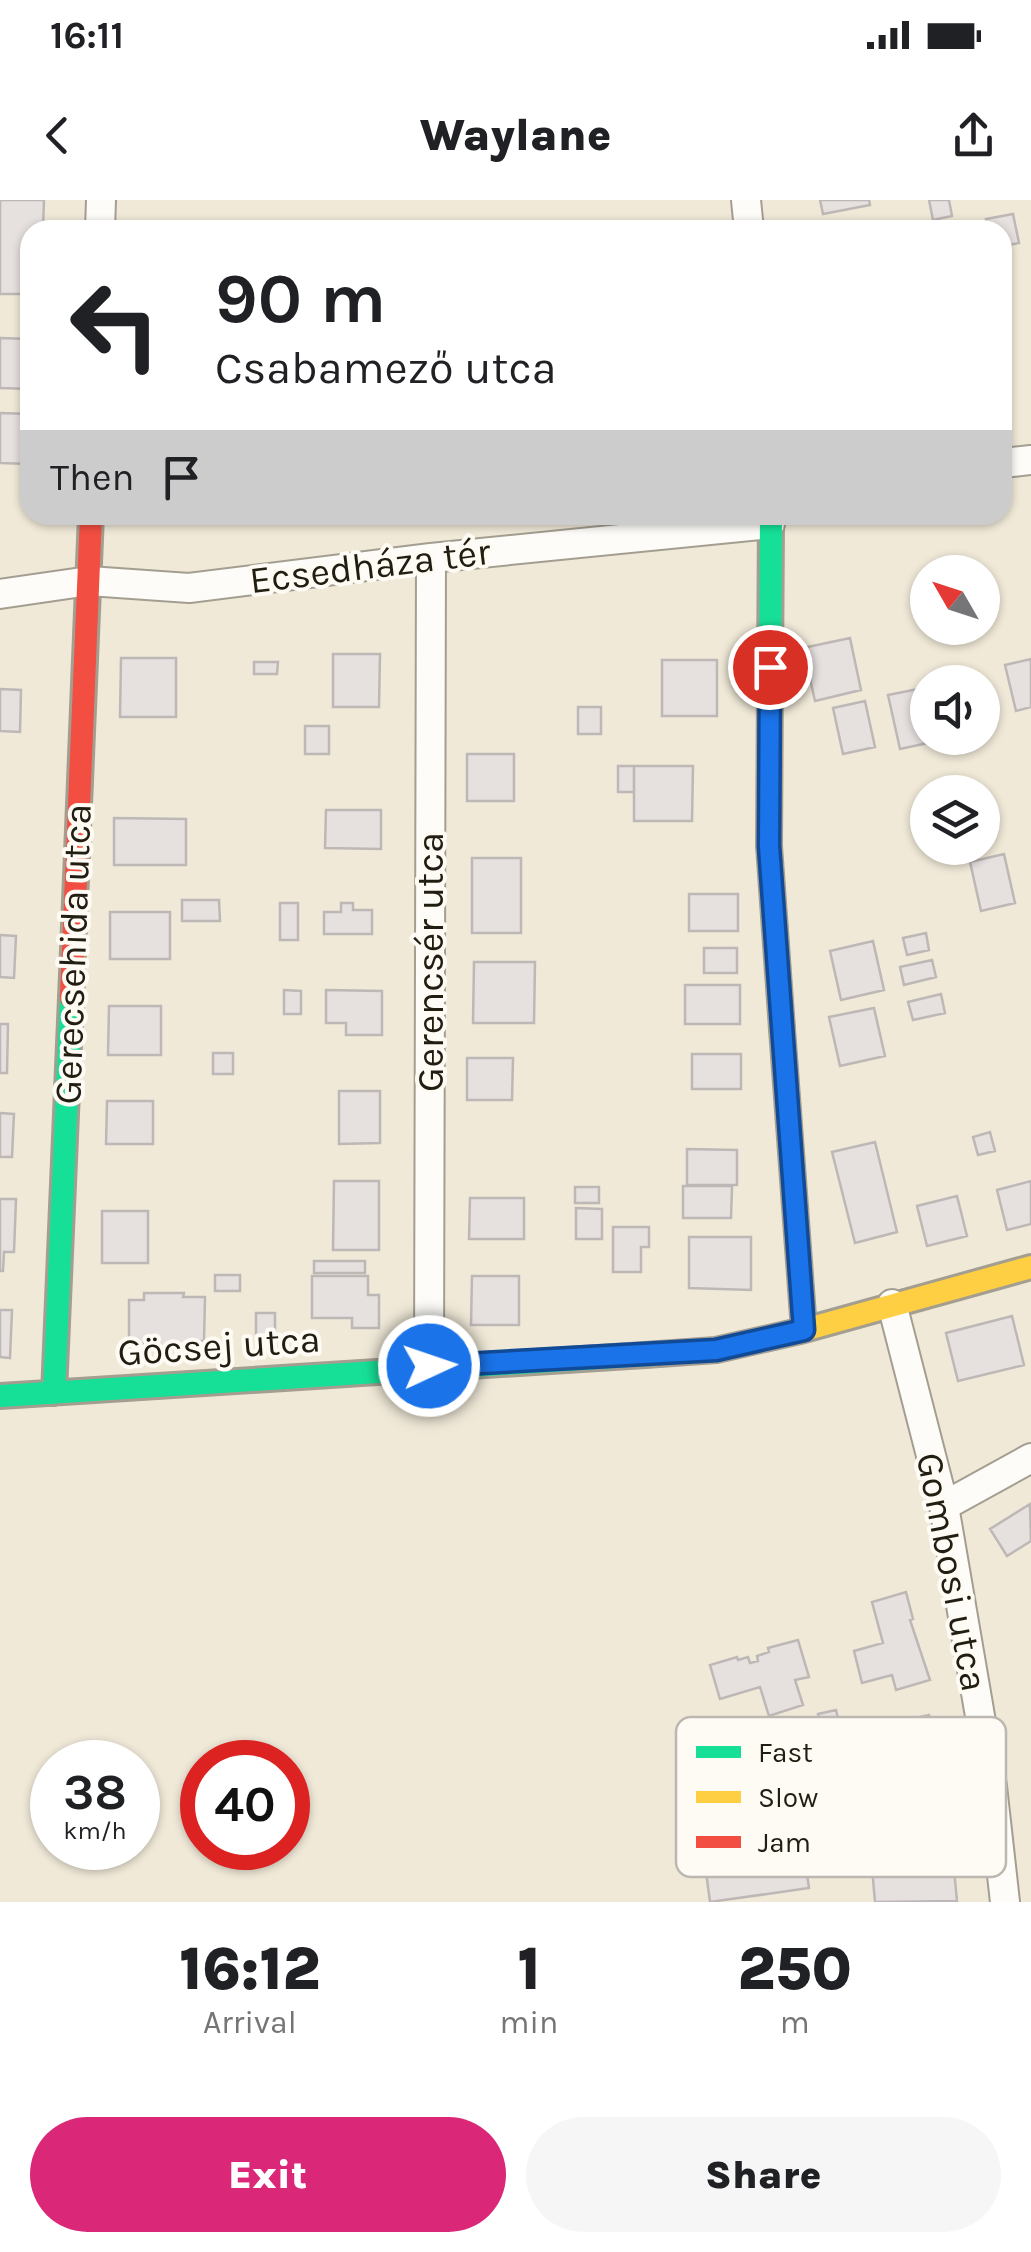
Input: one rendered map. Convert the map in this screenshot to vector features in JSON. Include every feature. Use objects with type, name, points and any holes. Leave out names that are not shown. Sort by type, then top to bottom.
[{"type":"street","name":"Gerecsehida utca","points":[[54,1393],[91,525]]},
{"type":"street","name":"Ecsedháza tér","points":[[0,594],[89,582],[189,588],[726,525]]},
{"type":"street","points":[[770,525],[769,846],[804,1330]]},
{"type":"street","name":"Gerencsér utca","points":[[429,1366],[432,558]]},
{"type":"street","name":"Göcsej utca","points":[[0,1396],[716,1350],[804,1330],[1031,1267]]},
{"type":"street","name":"Gombosi utca","points":[[892,1304],[944,1506],[980,1717]]},
{"type":"street","points":[[944,1506],[1031,1458]]},
{"type":"street","name":"Gombosi utca","points":[[1002,1877],[1005,1902]]},
{"type":"building","points":[[0,200],[44,200],[43,220],[20,220],[20,294],[0,294]]},
{"type":"building","points":[[820,200],[869,200],[870,205],[823,214]]},
{"type":"building","points":[[929,200],[949,200],[952,216],[933,220]]},
{"type":"building","points":[[1013,214],[1019,243],[1012,244],[1012,220],[986,219]]},
{"type":"building","points":[[0,338],[20,339],[20,389],[0,388]]},
{"type":"building","points":[[0,413],[20,414],[20,464],[0,463]]},
{"type":"building","points":[[850,638],[861,690],[815,701],[803,648]]},
{"type":"building","points":[[333,654],[380,654],[379,707],[333,707]]},
{"type":"building","points":[[121,658],[176,658],[176,717],[120,717]]},
{"type":"building","points":[[1031,659],[1031,707],[1016,711],[1005,665]]},
{"type":"building","points":[[662,660],[717,660],[717,716],[662,716]]},
{"type":"building","points":[[254,662],[278,662],[277,674],[254,674]]},
{"type":"building","points":[[0,689],[21,690],[20,732],[0,731]]},
{"type":"building","points":[[910,691],[910,747],[900,749],[888,695]]},
{"type":"building","points":[[865,701],[875,747],[843,754],[833,708]]},
{"type":"building","points":[[578,707],[601,707],[601,734],[578,734]]},
{"type":"building","points":[[305,726],[329,726],[329,754],[305,754]]},
{"type":"building","points":[[467,754],[514,754],[514,801],[467,801]]},
{"type":"building","points":[[618,766],[634,766],[634,792],[618,792]]},
{"type":"building","points":[[634,766],[693,766],[692,821],[634,821]]},
{"type":"building","points":[[326,810],[381,810],[381,849],[325,848]]},
{"type":"building","points":[[114,818],[186,819],[186,865],[114,865]]},
{"type":"building","points":[[1004,854],[1015,903],[981,911],[971,865],[1000,865],[1000,855]]},
{"type":"building","points":[[472,858],[521,858],[521,933],[472,933]]},
{"type":"building","points":[[689,894],[738,894],[738,931],[689,931]]},
{"type":"building","points":[[182,900],[219,900],[220,921],[182,921]]},
{"type":"building","points":[[280,903],[298,903],[298,940],[280,940]]},
{"type":"building","points":[[341,903],[353,903],[353,910],[372,910],[372,934],[324,934],[324,912],[341,912]]},
{"type":"building","points":[[110,912],[170,912],[170,959],[110,959]]},
{"type":"building","points":[[926,933],[929,950],[907,955],[903,938]]},
{"type":"building","points":[[0,935],[16,936],[14,978],[0,977]]},
{"type":"building","points":[[873,941],[884,990],[841,1000],[830,951]]},
{"type":"building","points":[[704,948],[737,948],[737,973],[704,973]]},
{"type":"building","points":[[932,960],[936,977],[904,985],[900,967]]},
{"type":"building","points":[[474,962],[535,962],[534,1023],[473,1023]]},
{"type":"building","points":[[685,985],[740,985],[740,1024],[685,1024]]},
{"type":"building","points":[[284,990],[301,991],[301,1014],[284,1014]]},
{"type":"building","points":[[326,990],[382,991],[382,1035],[346,1035],[346,1023],[326,1023]]},
{"type":"building","points":[[941,994],[945,1013],[913,1020],[908,1002]]},
{"type":"building","points":[[109,1006],[161,1006],[161,1055],[108,1055]]},
{"type":"building","points":[[874,1008],[885,1056],[840,1066],[829,1017]]},
{"type":"building","points":[[0,1024],[8,1024],[7,1073],[0,1073]]},
{"type":"building","points":[[213,1053],[233,1053],[233,1074],[213,1074]]},
{"type":"building","points":[[692,1054],[741,1054],[741,1089],[692,1089]]},
{"type":"building","points":[[467,1058],[513,1058],[512,1100],[467,1100]]},
{"type":"building","points":[[339,1091],[380,1091],[380,1143],[339,1144]]},
{"type":"building","points":[[107,1101],[153,1101],[153,1144],[106,1144]]},
{"type":"building","points":[[0,1113],[14,1114],[12,1157],[0,1157]]},
{"type":"building","points":[[990,1132],[995,1151],[978,1155],[973,1137]]},
{"type":"building","points":[[875,1142],[897,1232],[855,1243],[832,1152]]},
{"type":"building","points":[[687,1149],[737,1150],[737,1185],[687,1185]]},
{"type":"building","points":[[334,1181],[379,1181],[379,1250],[333,1250]]},
{"type":"building","points":[[1031,1181],[1031,1224],[1007,1230],[997,1190]]},
{"type":"building","points":[[683,1186],[732,1186],[731,1218],[683,1218]]},
{"type":"building","points":[[575,1187],[599,1187],[599,1203],[575,1203]]},
{"type":"building","points":[[957,1196],[967,1236],[927,1246],[917,1206]]},
{"type":"building","points":[[470,1198],[524,1198],[524,1239],[469,1239]]},
{"type":"building","points":[[0,1199],[16,1199],[14,1252],[4,1252],[3,1271],[0,1271]]},
{"type":"building","points":[[576,1208],[602,1209],[602,1239],[576,1239]]},
{"type":"building","points":[[102,1211],[148,1211],[148,1263],[102,1263]]},
{"type":"building","points":[[613,1227],[649,1227],[649,1247],[641,1247],[641,1272],[613,1272]]},
{"type":"building","points":[[689,1237],[751,1237],[751,1290],[689,1288]]},
{"type":"building","points":[[314,1261],[365,1261],[365,1273],[314,1273]]},
{"type":"building","points":[[215,1275],[240,1275],[240,1291],[215,1291]]},
{"type":"building","points":[[312,1276],[368,1276],[368,1295],[379,1295],[379,1328],[352,1328],[352,1318],[312,1318]]},
{"type":"building","points":[[472,1276],[519,1276],[519,1325],[471,1325]]},
{"type":"building","points":[[144,1293],[205,1297],[204,1341],[187,1341],[186,1349],[148,1349],[148,1344],[129,1343],[129,1300],[144,1300]]},
{"type":"building","points":[[0,1310],[12,1310],[10,1358],[0,1357]]},
{"type":"building","points":[[256,1313],[275,1313],[275,1336],[256,1336]]},
{"type":"building","points":[[1012,1316],[1024,1365],[958,1381],[946,1333]]},
{"type":"building","points":[[1030,1504],[1031,1541],[1007,1556],[990,1529]]},
{"type":"building","points":[[906,1592],[913,1619],[910,1620],[930,1680],[896,1690],[892,1675],[862,1683],[854,1651],[883,1643],[872,1602]]},
{"type":"building","points":[[798,1640],[809,1677],[795,1680],[803,1705],[769,1716],[760,1687],[720,1699],[710,1665],[737,1657],[748,1657],[750,1663],[758,1661],[757,1656],[769,1652],[768,1648]]},
{"type":"building","points":[[836,1710],[838,1717],[819,1717],[818,1714]]},
{"type":"building","points":[[707,1877],[807,1877],[809,1888],[710,1902]]},
{"type":"building","points":[[873,1877],[955,1877],[957,1901],[875,1902]]},
{"type":"traffic: fast","points":[[771,525],[769,846],[782,1029]]},
{"type":"traffic: fast","points":[[54,1393],[71,998]]},
{"type":"traffic: fast","points":[[0,1396],[645,1355]]},
{"type":"traffic: slow","points":[[782,1029],[804,1330]]},
{"type":"traffic: slow","points":[[645,1355],[716,1350],[804,1330],[1031,1267]]},
{"type":"traffic: jam","points":[[71,998],[91,525]]},
{"type":"route","points":[[429,1366],[716,1350],[804,1330],[769,846],[770,667]]}]
